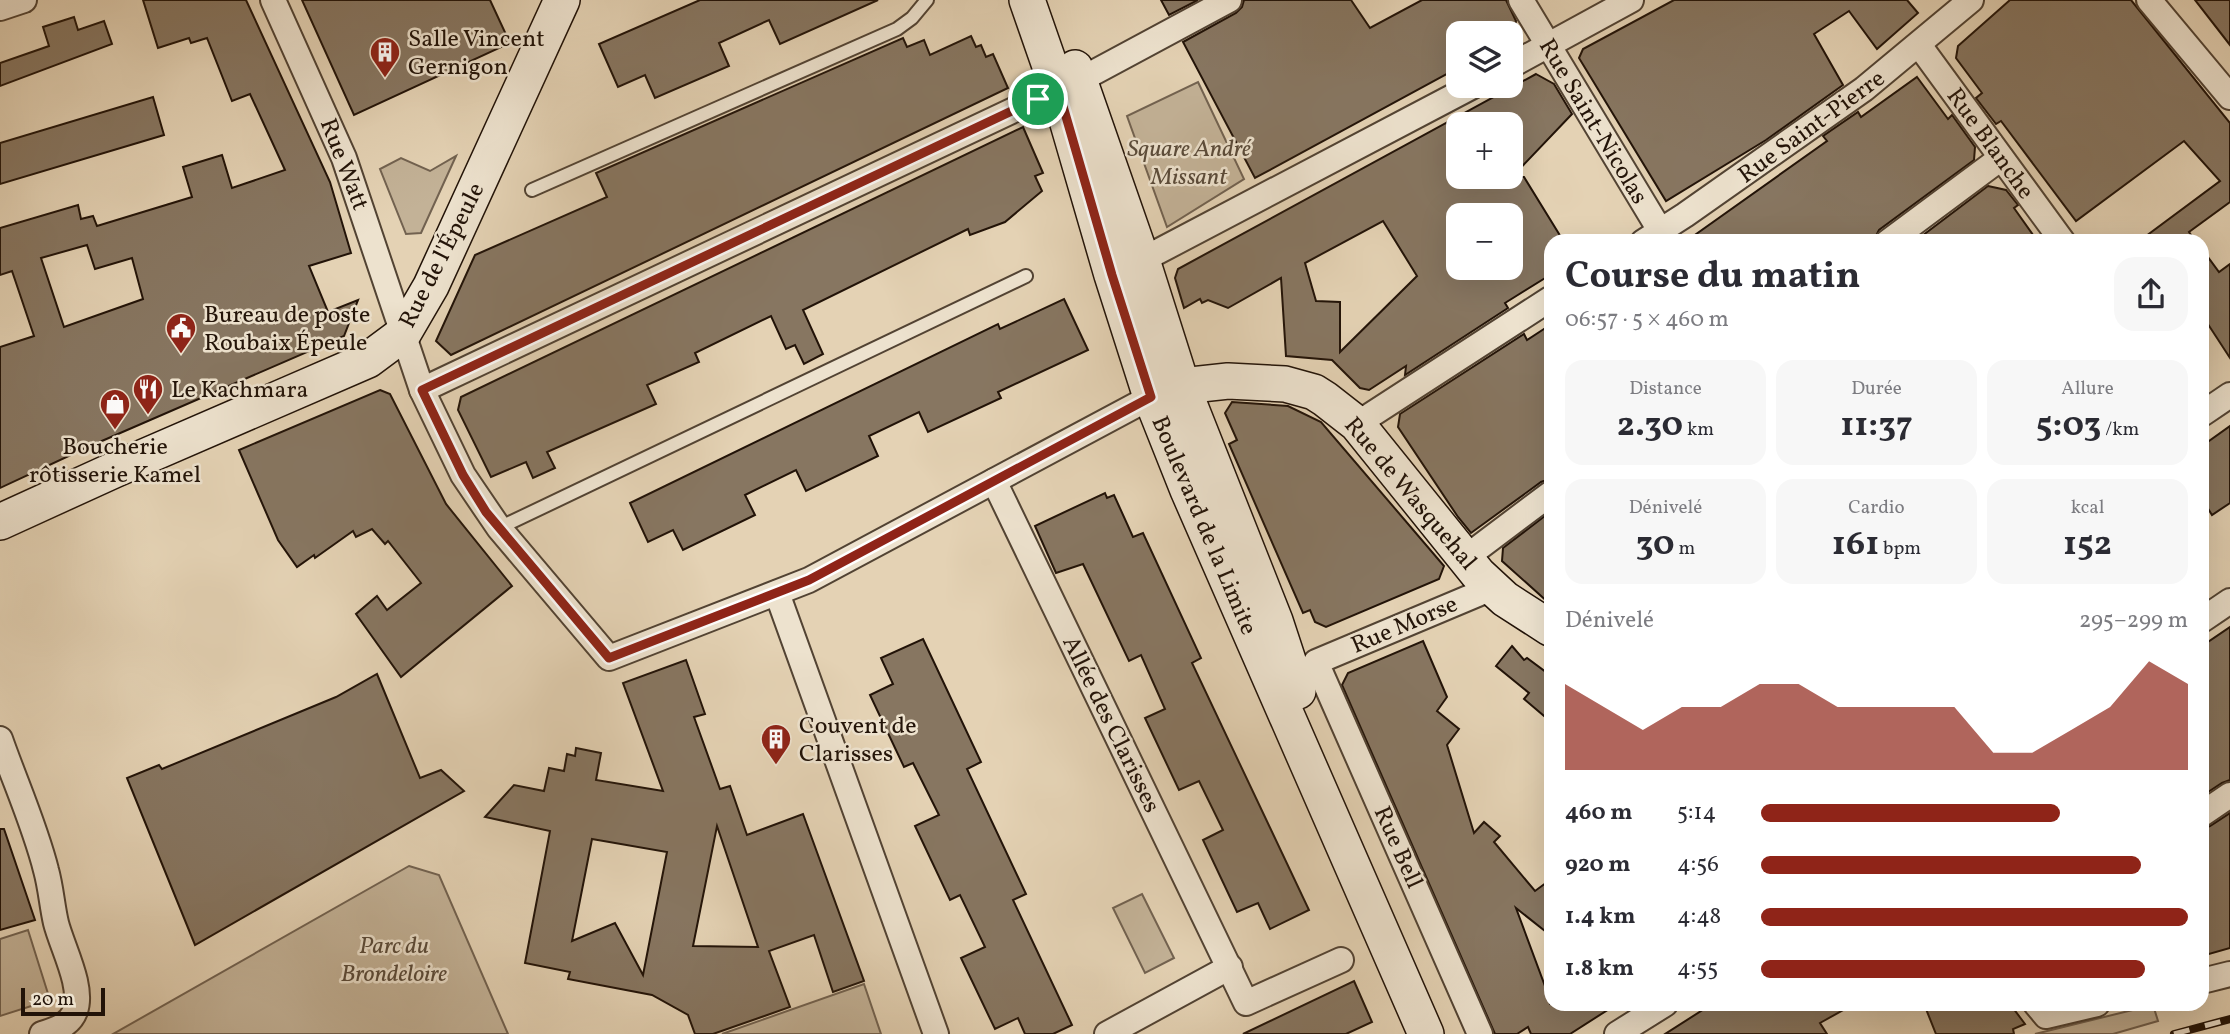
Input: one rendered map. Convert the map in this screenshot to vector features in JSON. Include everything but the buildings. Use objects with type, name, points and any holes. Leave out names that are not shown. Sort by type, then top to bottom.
[{"type":"main road","name":"Rue de l'Épeule","points":[[0,523],[114,470],[368,360],[403,334],[431,286],[562,0]]},
{"type":"main road","name":"Boulevard de la Limite","points":[[1027,0],[1069,85],[1142,260],[1166,391],[1188,489],[1426,1034]]},
{"type":"main road","name":"Boulevard de la Limite","points":[[1050,0],[1112,275],[1275,621],[1294,683],[1447,1034]]},
{"type":"main road","name":"Rue de Wasquehal","points":[[1166,391],[1228,382],[1285,384],[1314,392],[1337,406],[1357,424],[1465,558],[1492,587],[1505,599],[1544,624]]},
{"type":"street","points":[[0,8],[24,0]]},
{"type":"street","name":"Rue Watt","points":[[273,0],[344,158],[422,390],[463,475],[499,528],[609,658]]},
{"type":"street","points":[[422,390],[1069,85],[1229,0]]},
{"type":"street","name":"Rue Saint-Nicolas","points":[[1521,0],[1655,234]]},
{"type":"street","points":[[1523,59],[1631,0]]},
{"type":"street","name":"Rue Saint-Pierre","points":[[1663,234],[1824,118],[1919,45],[1971,0]]},
{"type":"street","points":[[2150,0],[2228,92]]},
{"type":"street","name":"Rue Blanche","points":[[1919,45],[2057,234]]},
{"type":"street","points":[[1142,260],[1450,98]]},
{"type":"street","points":[[1899,234],[2001,158]]},
{"type":"street","points":[[1357,424],[1544,303]]},
{"type":"street","name":"Rue de Wasquehal","points":[[609,658],[777,593],[838,566],[1166,391]]},
{"type":"street","points":[[2209,409],[2230,395]]},
{"type":"street","name":"Allée des Clarisses","points":[[994,481],[1246,1003],[1341,960]]},
{"type":"street","points":[[1465,558],[1544,499]]},
{"type":"street","name":"Rue Morse","points":[[1316,662],[1492,587]]},
{"type":"street","points":[[777,593],[936,1034]]},
{"type":"street","points":[[2209,615],[2230,601]]},
{"type":"street","name":"Rue Bell","points":[[1316,662],[1480,1034]]},
{"type":"street","points":[[0,739],[46,868],[55,920],[75,982],[77,998],[75,1011],[69,1021],[58,1029],[42,1034]]},
{"type":"street","points":[[2209,809],[2230,795]]},
{"type":"street","points":[[1107,1034],[1230,967]]},
{"type":"street","points":[[2209,979],[2230,974]]},
{"type":"street","points":[[1617,1034],[1654,1011]]},
{"type":"lane","points":[[532,190],[897,29],[912,18],[928,0]]},
{"type":"lane","points":[[499,528],[1026,276]]},
{"type":"green space","name":"Square André Missant","points":[[1198,82],[1244,179],[1167,227],[1127,116]]},
{"type":"green space","points":[[456,156],[421,233],[406,234],[380,169],[401,158],[430,171]]},
{"type":"green space","name":"Parc du Brondeloire","points":[[409,866],[439,875],[508,1034],[113,1034]]},
{"type":"green space","points":[[1142,894],[1174,958],[1145,973],[1113,908]]},
{"type":"green space","points":[[28,930],[50,1000],[0,1016],[0,939]]},
{"type":"green space","points":[[864,984],[881,1034],[722,1034]]},
{"type":"green space","points":[[2129,1011],[2155,1011],[2158,1021],[2113,1034],[2035,1034]]},
{"type":"railway","points":[[2174,1034],[2230,1019]]},
{"type":"place","name":"Salle Vincent Gernigon","points":[[385,79]]},
{"type":"place","name":"Bureau de poste Roubaix Épeule","points":[[181,355]]},
{"type":"place","name":"Le Kachmara","points":[[148,416]]},
{"type":"place","name":"Boucherie rôtisserie Kamel","points":[[115,431]]},
{"type":"place","name":"Couvent de Clarisses","points":[[776,766]]},
{"type":"route","points":[[1058,89],[1151,397],[809,580],[609,658],[486,512],[463,475],[422,390],[1038,99],[1058,89]]}]
